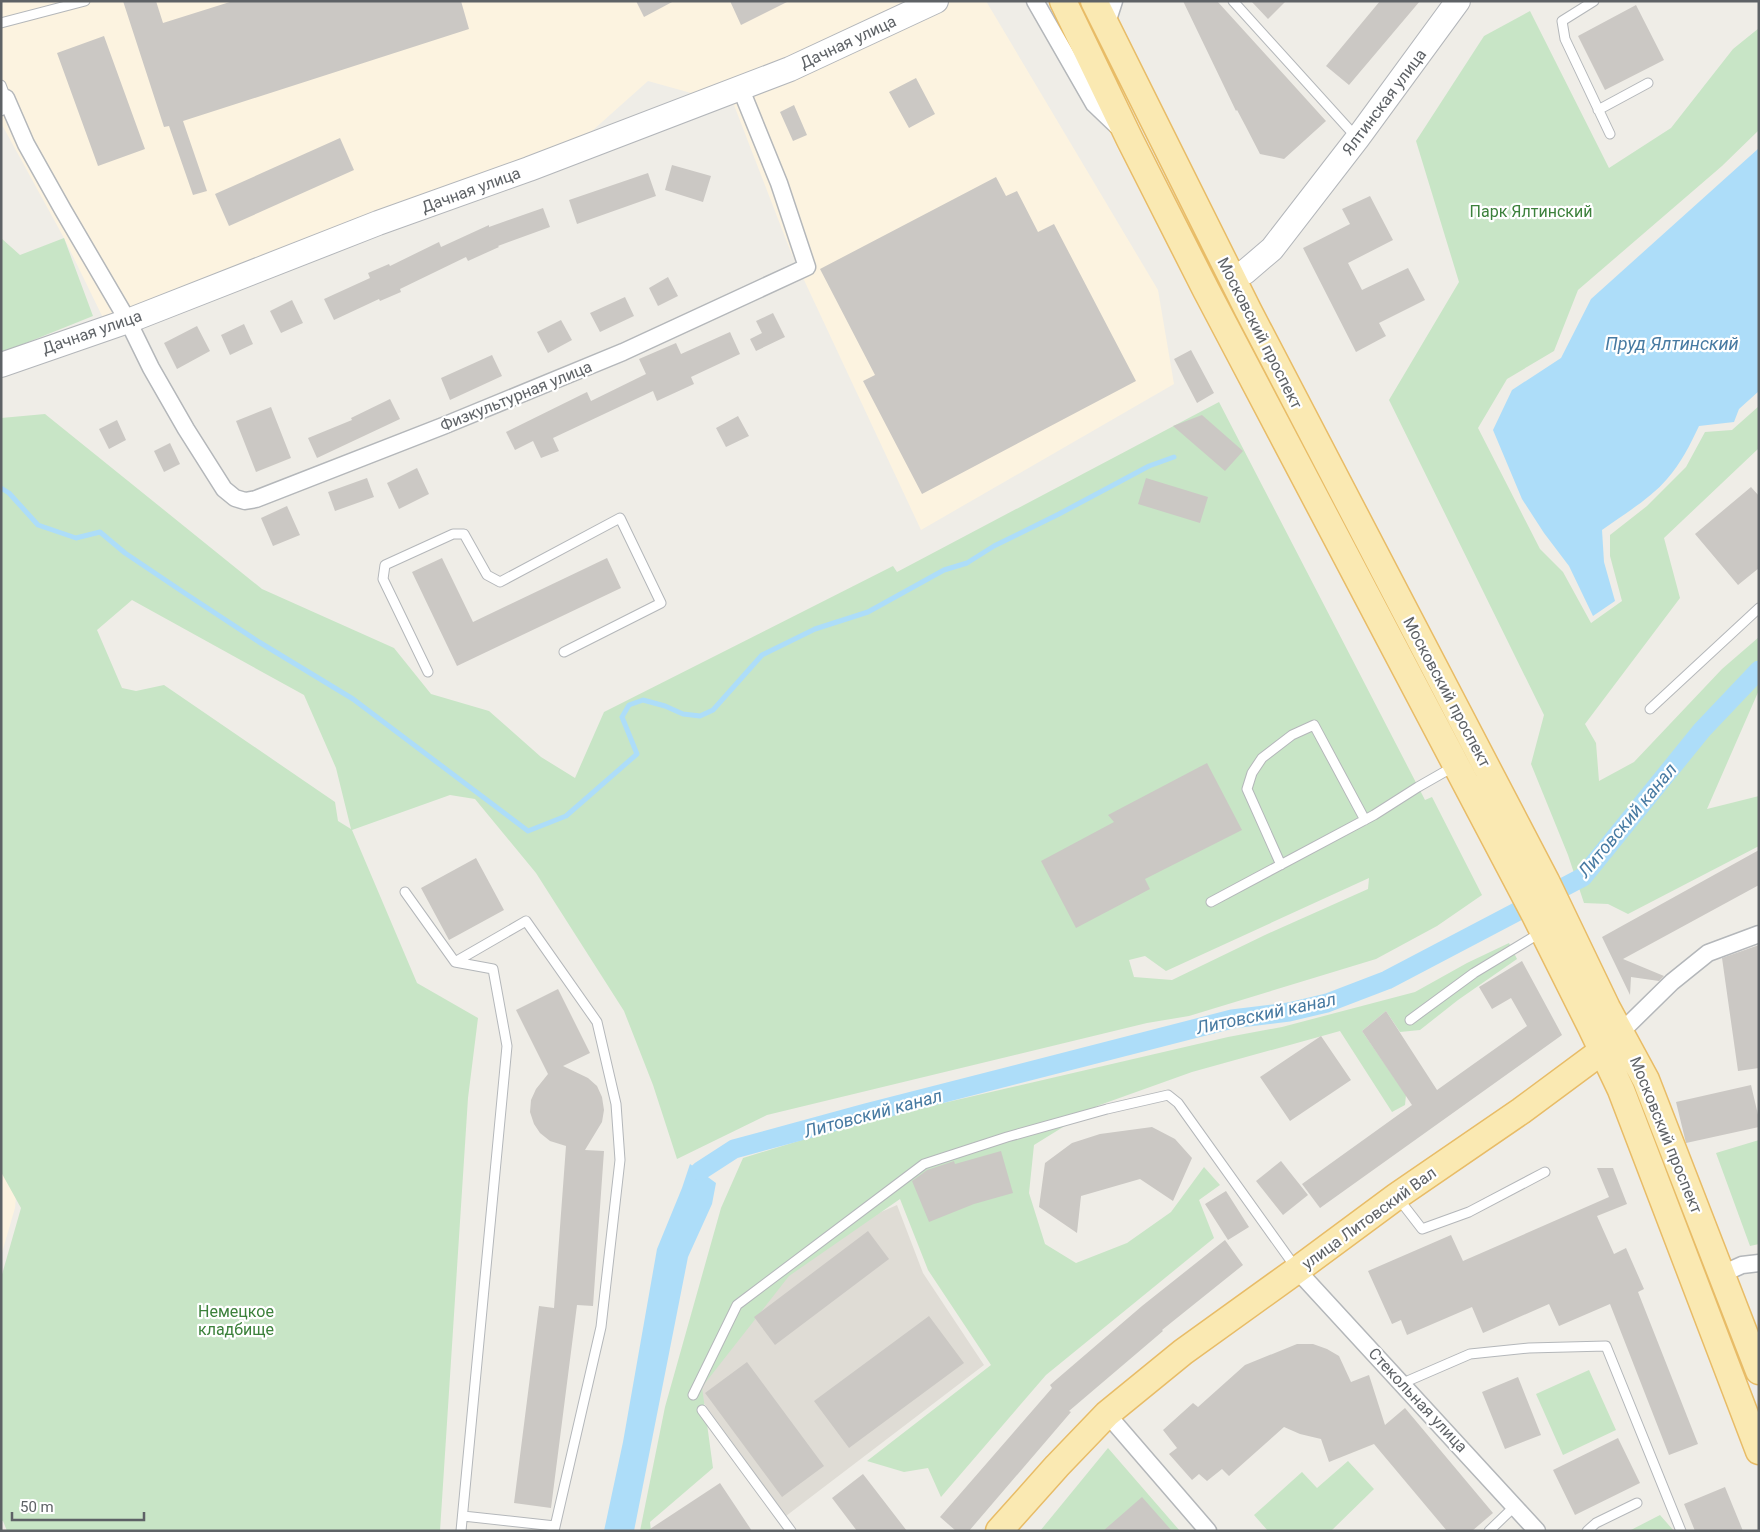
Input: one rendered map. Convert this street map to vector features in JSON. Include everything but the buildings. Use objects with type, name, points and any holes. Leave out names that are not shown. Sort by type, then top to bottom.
[{"type":"main road","name":"Московский проспект","points":[[1063,1],[1130,140],[1236,347],[1456,765],[1620,1033],[1646,1080],[1759,1371]]},
{"type":"main road","name":"Московский проспект","points":[[1094,1],[1541,905],[1602,1051],[1621,1090],[1759,1451]]},
{"type":"main road","name":"улица Литовский Вал","points":[[999,1531],[1107,1414],[1183,1352],[1397,1196],[1521,1111],[1602,1051],[1620,1033]]},
{"type":"street","name":"Дачная улица","points":[[1,365],[128,320],[378,223],[529,169],[790,69],[936,1]]},
{"type":"street","name":"Московский проспект","points":[[1035,1],[1094,104],[1130,140]]},
{"type":"street","points":[[1106,26],[1114,1]]},
{"type":"street","name":"Ялтинская улица","points":[[1231,276],[1246,256],[1309,202],[1458,1]]},
{"type":"street","name":"Физкультурная улица","points":[[128,320],[151,368],[186,429],[224,489],[235,498],[245,501],[256,499],[443,426],[623,352],[807,266],[778,183],[740,87]]},
{"type":"street","points":[[3,98],[63,210],[128,320]]},
{"type":"street","name":"улица Литовский Вал","points":[[1620,1033],[1672,982],[1708,953],[1759,934]]},
{"type":"street","points":[[1722,1274],[1742,1265],[1759,1262]]},
{"type":"street","name":"Стекольная улица","points":[[1297,1270],[1403,1383],[1537,1531]]},
{"type":"street","points":[[1107,1414],[1208,1531]]},
{"type":"lane","points":[[1,23],[84,1]]},
{"type":"lane","points":[[1233,1],[1357,139]]},
{"type":"lane","points":[[1594,1],[1562,21],[1565,38],[1610,134]]},
{"type":"lane","points":[[1598,110],[1648,83]]},
{"type":"lane","points":[[428,672],[383,579],[385,565],[453,534],[464,534],[487,575],[500,582],[620,518],[661,604],[564,652]]},
{"type":"lane","points":[[1650,709],[1759,608]]},
{"type":"lane","points":[[1281,864],[1248,790],[1252,773],[1262,758],[1297,732],[1314,725],[1365,820]]},
{"type":"lane","points":[[1211,902],[1365,820],[1418,786],[1456,765]]},
{"type":"lane","points":[[404,892],[455,962],[493,969],[507,1046],[461,1531]]},
{"type":"lane","points":[[1410,1020],[1474,973],[1541,905]]},
{"type":"lane","points":[[455,962],[526,921],[597,1022],[616,1104],[620,1160],[602,1327],[554,1529],[463,1516]]},
{"type":"lane","points":[[692,1395],[737,1305],[924,1164],[1007,1136],[1107,1109],[1168,1096],[1178,1103],[1297,1270]]},
{"type":"lane","points":[[1397,1196],[1422,1229],[1469,1212],[1545,1172]]},
{"type":"lane","points":[[1403,1383],[1470,1354],[1529,1348],[1606,1346],[1681,1531]]},
{"type":"lane","points":[[702,1410],[791,1531]]},
{"type":"lane","points":[[1587,1531],[1596,1523],[1637,1503]]},
{"type":"lane","points":[[1489,1531],[1515,1506]]},
{"type":"shaded area","points":[[1,1],[986,1],[1158,290],[1174,384],[921,530],[790,250],[734,105],[648,81],[583,139],[107,326],[64,238],[1,123]]},
{"type":"shaded area","points":[[1,1154],[17,1186],[15,1208],[1,1256]]},
{"type":"shaded area","points":[[897,1205],[923,1273],[984,1365],[786,1516],[687,1380],[729,1297],[872,1216]]},
{"type":"green space","name":"Парк Ялтинский","points":[[1530,11],[1609,168],[1671,128],[1733,49],[1759,28],[1759,130],[1722,166],[1578,290],[1554,351],[1507,379],[1478,428],[1540,549],[1563,572],[1591,623],[1622,601],[1610,556],[1610,535],[1647,506],[1686,467],[1705,432],[1732,430],[1759,406],[1759,448],[1664,538],[1680,598],[1585,724],[1596,743],[1599,781],[1634,762],[1722,669],[1759,637],[1759,690],[1707,809],[1759,796],[1759,846],[1628,914],[1608,904],[1584,903],[1568,855],[1531,764],[1544,715],[1389,400],[1459,282],[1416,141],[1484,36]]},
{"type":"green space","points":[[1,238],[20,255],[64,238],[93,316],[1,353]]},
{"type":"green space","name":"Немецкое кладбище","points":[[1219,402],[1425,800],[1432,797],[1482,895],[1437,926],[1376,959],[1189,1016],[1147,1023],[767,1115],[677,1159],[653,1085],[624,1011],[536,873],[475,799],[450,795],[352,830],[417,983],[478,1018],[468,1098],[440,1531],[7,1531],[3,1521],[1,1521],[1,1278],[21,1208],[1,1172],[1,418],[45,414],[262,589],[394,648],[431,694],[489,711],[541,757],[575,778],[604,712],[893,566],[897,572]],"holes":[[[132,600],[304,695],[336,768],[351,829],[338,821],[335,802],[164,685],[136,691],[122,688],[97,630]],[[1369,878],[1368,889],[1265,935],[1172,980],[1134,977],[1129,960],[1145,956],[1166,971]]]},
{"type":"green space","points":[[1509,943],[1517,959],[1458,1000],[1420,1030],[1400,1032],[1386,1011],[1362,1031],[1406,1095],[1405,1105],[1392,1112],[1340,1031],[1192,1072],[1097,1106],[1034,1145],[1029,1193],[1045,1244],[1076,1263],[1127,1243],[1171,1212],[1204,1167],[1220,1185],[1199,1200],[1214,1238],[1046,1375],[941,1497],[928,1468],[904,1472],[867,1461],[991,1365],[928,1270],[900,1199],[789,1276],[702,1387],[713,1468],[650,1522],[651,1531],[640,1531],[665,1407],[721,1208],[743,1158],[857,1123],[1228,1037],[1282,1027],[1415,992],[1467,963]]},
{"type":"green space","points":[[1759,1140],[1759,1244],[1750,1246],[1716,1153]]},
{"type":"green space","points":[[1589,1370],[1616,1430],[1563,1455],[1536,1394]]},
{"type":"green space","points":[[1108,1448],[1180,1531],[1040,1531]]},
{"type":"green space","points":[[1348,1461],[1374,1489],[1331,1531],[1268,1531],[1254,1515],[1302,1472],[1317,1488]]},
{"type":"green space","points":[[1660,1515],[1674,1531],[1629,1531]]},
{"type":"water","name":"Пруд Ялтинский","points":[[1759,148],[1759,391],[1739,409],[1734,422],[1699,426],[1681,460],[1660,486],[1602,530],[1604,562],[1615,601],[1593,616],[1569,566],[1544,533],[1522,499],[1493,430],[1512,390],[1561,358],[1591,299]]},
{"type":"water","points":[[690,1164],[716,1183],[712,1204],[688,1257],[634,1531],[604,1531],[623,1442],[657,1249]]},
{"type":"waterway","points":[[1,488],[9,493],[38,525],[76,538],[100,532],[125,553],[183,592],[259,642],[353,699],[528,831],[566,816],[637,754],[622,717],[629,705],[643,700],[665,706],[683,714],[700,716],[713,710],[762,655],[815,629],[868,612],[944,570],[967,563],[994,546],[1149,466],[1174,457]]},
{"type":"waterway","name":"Литовский канал","points":[[700,1171],[734,1149],[1232,1019],[1289,1012],[1327,1003],[1387,980],[1583,877],[1702,730],[1759,670]]}]
